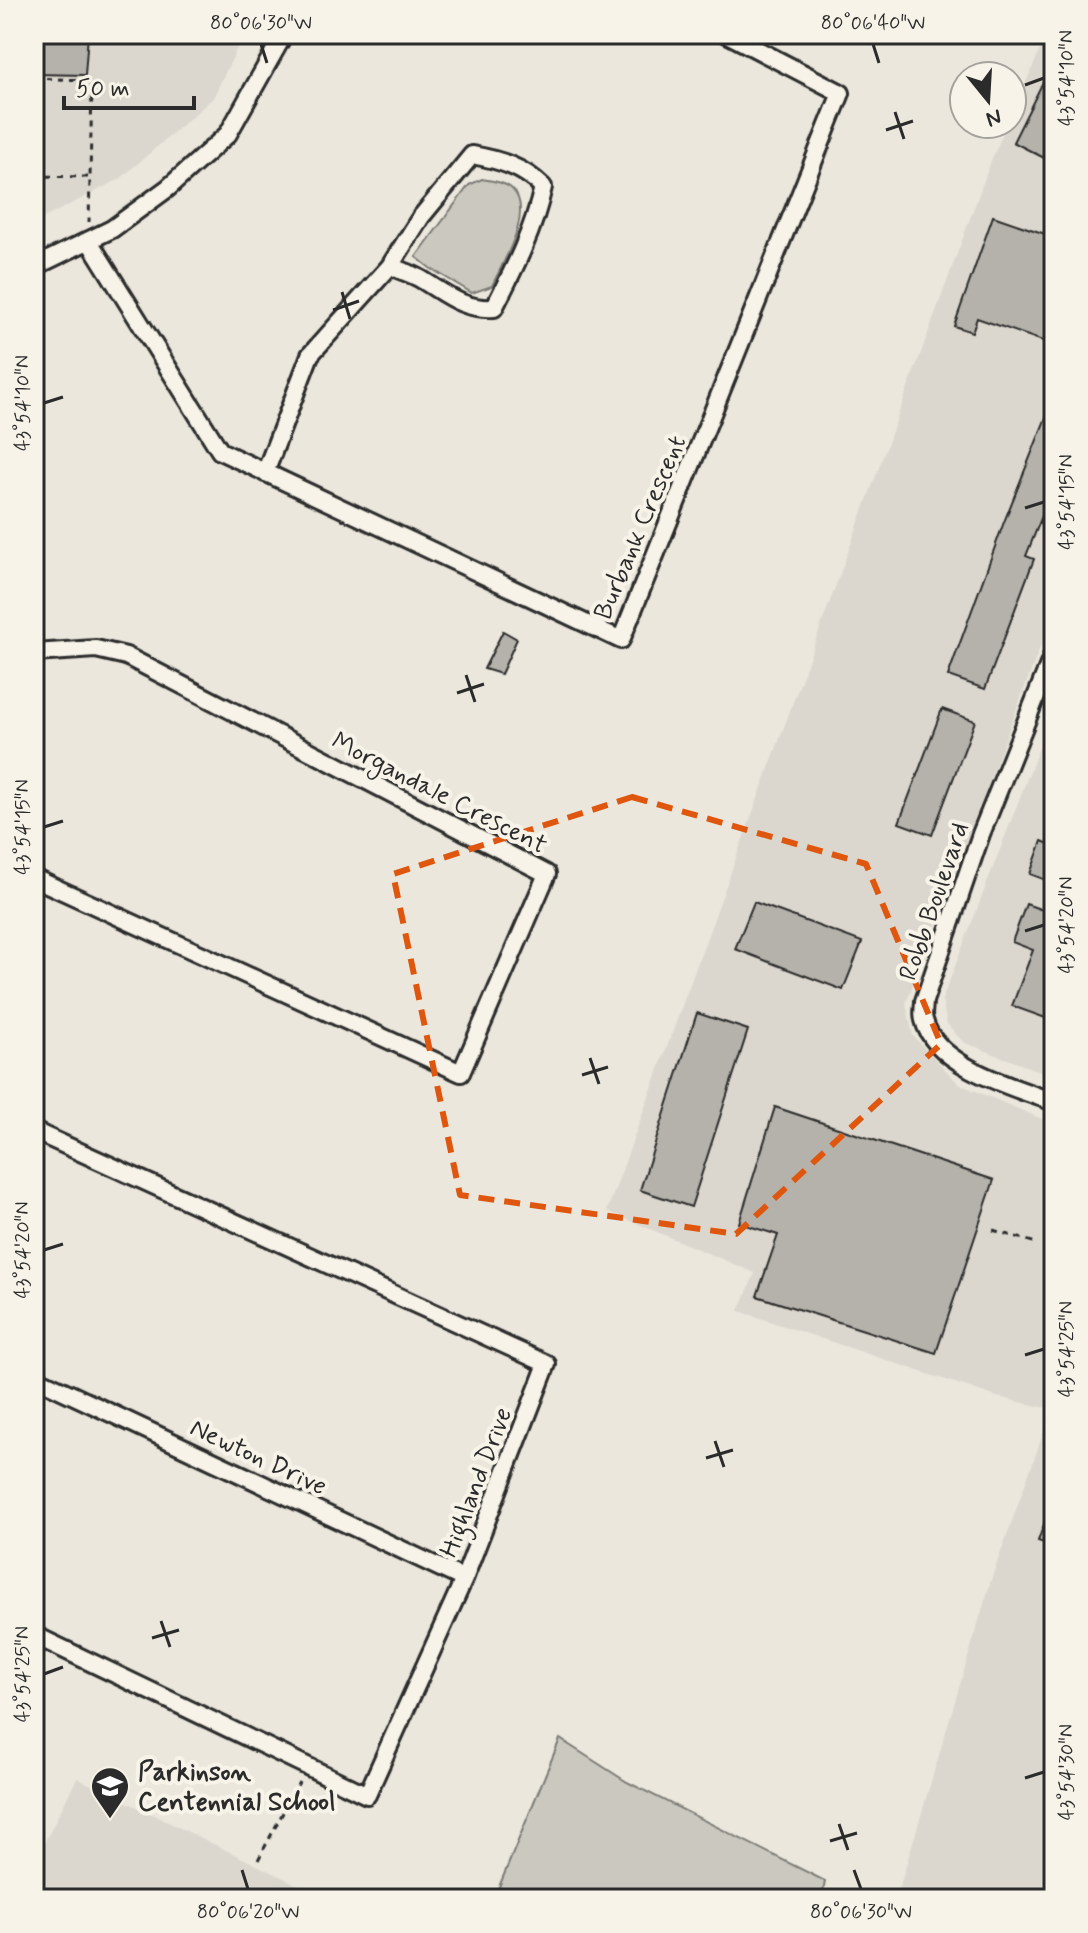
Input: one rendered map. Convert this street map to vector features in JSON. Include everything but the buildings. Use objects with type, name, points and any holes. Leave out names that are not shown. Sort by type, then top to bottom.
[{"type":"street","points":[[34,267],[112,229],[168,188],[228,134],[284,34]]},
{"type":"street","name":"Burbank Crescent","points":[[89,241],[220,451],[621,640],[841,93],[727,34]]},
{"type":"street","points":[[265,473],[310,355],[390,266],[429,206],[472,155],[501,160],[531,175],[543,187],[539,209],[522,251],[494,308],[477,309],[448,299],[419,278],[390,266]]},
{"type":"street","name":"Morgandale Crescent","points":[[34,653],[96,649],[126,656],[547,874],[461,1073],[34,878]]},
{"type":"street","name":"Robb Boulevard","points":[[1054,652],[981,834],[924,1001],[923,1019],[942,1050],[978,1073],[1054,1102]]},
{"type":"street","name":"Highland Drive","points":[[34,1131],[547,1364],[464,1579],[367,1795],[34,1635]]},
{"type":"street","name":"Newton Drive","points":[[34,1377],[464,1579]]},
{"type":"path","points":[[1049,34],[1054,37]]},
{"type":"path","points":[[34,78],[86,80],[92,86],[89,241]]},
{"type":"path","points":[[34,176],[88,177]]},
{"type":"path","points":[[993,1230],[1036,1243]]},
{"type":"path","points":[[258,1860],[308,1766]]},
{"type":"highlighted area","points":[[632,797],[866,864],[941,1044],[736,1234],[460,1195],[393,874]]},
{"type":"shaded area","points":[[34,34],[244,34],[213,98],[120,179],[34,223]]},
{"type":"shaded area","points":[[1047,34],[1054,34],[1054,610],[906,1003],[913,1036],[959,1084],[1054,1124],[1054,1899],[896,1899],[992,1577],[1052,1409],[997,1397],[739,1311],[755,1273],[607,1211],[991,161],[1000,140],[1028,140],[1028,77]]},
{"type":"shaded area","points":[[482,179],[512,189],[518,198],[519,223],[492,286],[472,293],[416,257],[469,185]]},
{"type":"shaded area","points":[[1054,709],[1054,1077],[963,1042],[947,1024],[942,1000]]},
{"type":"shaded area","points":[[560,1739],[627,1782],[825,1881],[822,1899],[494,1899]]},
{"type":"shaded area","name":"Parkinson Centennial School","points":[[77,1778],[327,1899],[34,1899],[34,1863]]},
{"type":"place","name":"Parkinson Centennial School","points":[[110,1820]]}]
